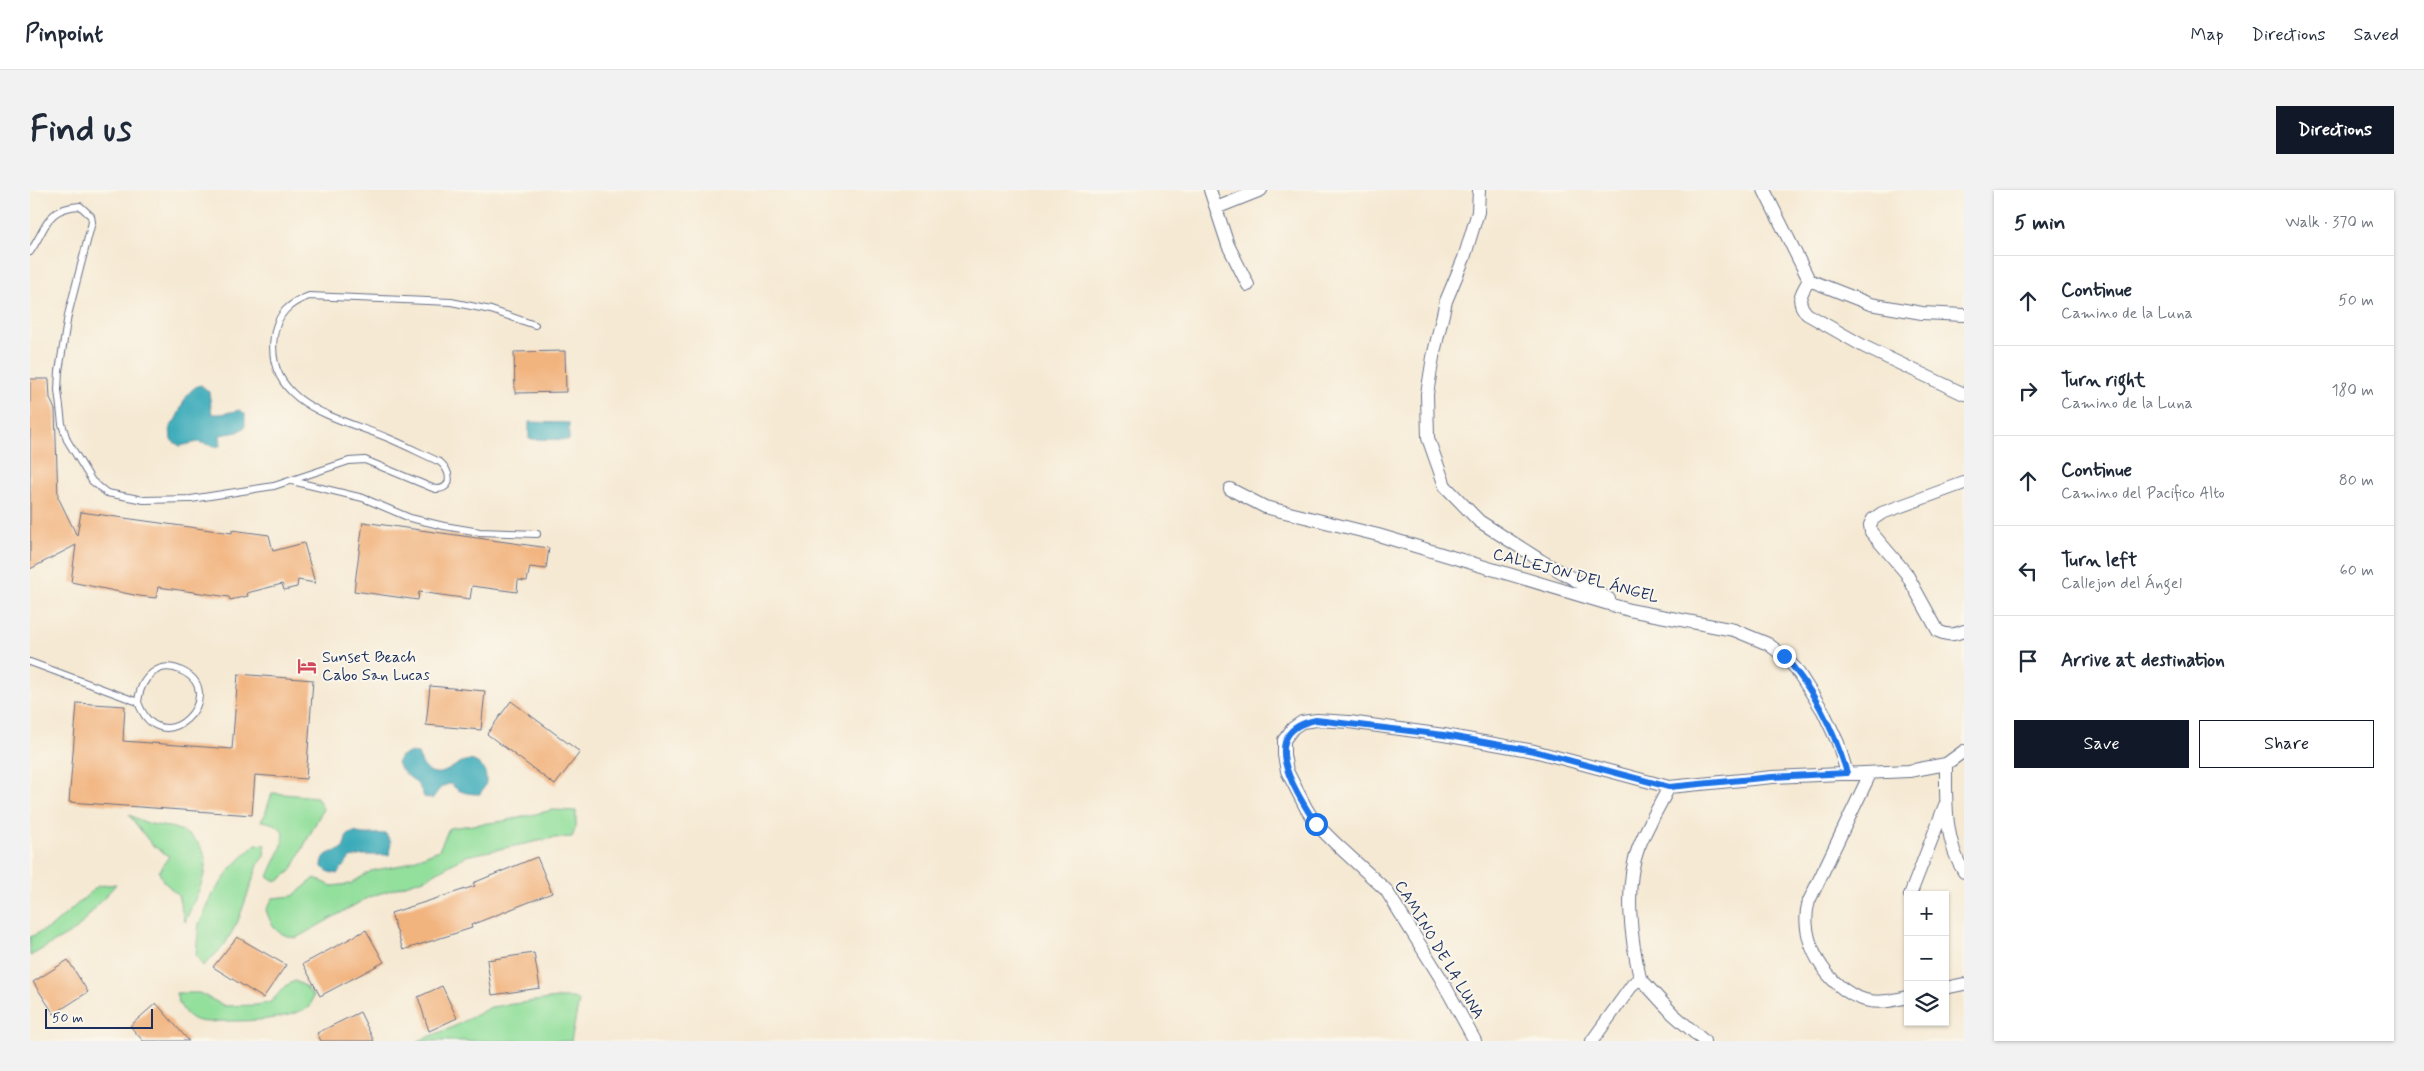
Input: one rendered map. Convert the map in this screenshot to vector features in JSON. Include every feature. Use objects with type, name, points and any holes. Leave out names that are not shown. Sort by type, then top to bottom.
[{"type":"street","points":[[1210,190],[1228,245],[1248,285]]},
{"type":"street","points":[[1216,208],[1262,190]]},
{"type":"street","points":[[1479,190],[1478,212],[1464,258],[1446,301],[1433,357],[1427,394],[1428,438],[1445,486],[1478,522],[1540,560],[1629,610]]},
{"type":"street","points":[[1764,190],[1810,280],[1870,304],[1922,313],[1964,315]]},
{"type":"street","points":[[1810,280],[1799,296],[1800,306],[1807,314],[1865,347],[1964,394]]},
{"type":"street","points":[[1964,483],[1882,513],[1872,519],[1870,525],[1874,538],[1906,572],[1938,630],[1946,634],[1955,635],[1964,631]]},
{"type":"street","name":"CALLEJON DEL ÁNGEL","points":[[1230,489],[1265,507],[1378,535],[1629,610],[1734,630],[1768,644],[1796,668],[1822,711],[1838,743],[1847,773]]},
{"type":"street","name":"CAMINO DE LA LUNA","points":[[1475,1041],[1440,978],[1386,890],[1316,824],[1306,808],[1287,771],[1284,740],[1288,734],[1302,722],[1316,720],[1434,734],[1534,751],[1669,787]]},
{"type":"street","points":[[1704,1041],[1673,1014],[1640,978],[1630,924],[1634,865],[1638,850],[1669,787],[1772,777],[1909,771],[1946,764],[1964,751]]},
{"type":"street","points":[[1946,764],[1946,802],[1952,844],[1964,872]]},
{"type":"street","points":[[1870,774],[1810,901],[1806,911],[1807,925],[1814,951],[1835,984],[1856,997],[1868,1001],[1883,1002],[1904,998]]},
{"type":"street","points":[[1911,891],[1946,802]]},
{"type":"street","points":[[1592,1041],[1633,984],[1640,978]]},
{"type":"street","points":[[1949,987],[1964,984]]},
{"type":"lane","points":[[30,252],[46,222],[62,208],[80,206],[91,216],[92,222],[68,315],[58,372],[62,424],[66,440],[92,481],[107,493],[144,500],[191,499],[292,481],[349,461],[364,460],[379,464],[435,489],[446,487],[449,481],[448,470],[440,462],[387,438],[307,406],[291,392],[278,372],[274,352],[274,336],[280,315],[297,300],[309,296],[451,302],[491,310],[535,325]]},
{"type":"lane","points":[[292,481],[363,498],[410,518],[444,526],[480,532],[537,534]]},
{"type":"lane","points":[[30,662],[138,702],[142,713],[150,722],[161,726],[173,727],[184,723],[193,715],[198,705],[198,689],[187,673],[176,668],[164,667],[153,671],[144,679],[139,690],[138,702]]},
{"type":"green space","points":[[272,793],[317,797],[323,809],[291,871],[278,881],[268,878],[279,852],[283,835],[281,829],[274,824],[261,821],[265,815]]},
{"type":"green space","points":[[553,810],[576,811],[576,827],[572,837],[553,838],[466,856],[427,878],[369,897],[296,938],[284,935],[276,930],[266,910],[273,898],[293,896],[315,878],[332,886],[350,884],[371,871],[401,865],[439,850],[449,828],[504,821]]},
{"type":"green space","points":[[129,815],[148,823],[174,828],[190,836],[200,846],[205,857],[205,869],[197,895],[185,922],[178,895],[163,881],[159,872],[169,856],[152,845]]},
{"type":"green space","points":[[256,844],[265,845],[264,856],[258,865],[238,921],[224,946],[203,966],[196,955],[199,924],[213,894],[233,866]]},
{"type":"green space","points":[[116,884],[77,929],[30,956],[30,937],[51,927],[98,886]]},
{"type":"green space","points":[[295,981],[305,986],[313,996],[310,1007],[289,1015],[259,1020],[202,1022],[194,1020],[183,1010],[176,993],[199,993],[225,1006],[257,1005],[271,1002],[285,986]]},
{"type":"green space","points":[[557,998],[573,998],[579,1001],[571,1041],[418,1041],[451,1028],[491,1007]]},
{"type":"water","points":[[201,385],[209,392],[212,414],[240,410],[245,414],[245,427],[238,432],[220,435],[221,445],[217,447],[198,442],[180,446],[171,440],[170,427],[186,397],[195,387]]},
{"type":"water","points":[[529,422],[569,423],[569,440],[529,439]]},
{"type":"water","points":[[412,752],[418,754],[426,768],[435,773],[447,771],[469,760],[475,762],[481,766],[485,773],[484,787],[480,794],[472,794],[448,784],[440,789],[432,799],[424,797],[418,785],[397,763],[401,756]]},
{"type":"water","points":[[354,832],[386,834],[391,842],[389,855],[363,855],[350,858],[337,874],[329,872],[322,867],[325,856],[331,852],[343,849],[347,835]]},
{"type":"building","points":[[565,351],[566,392],[515,393],[514,352]]},
{"type":"building","points":[[30,379],[49,379],[50,398],[55,410],[58,497],[77,536],[81,512],[232,533],[232,530],[269,535],[273,551],[304,543],[315,583],[298,580],[297,587],[284,590],[282,584],[247,593],[248,596],[230,600],[229,597],[158,587],[156,598],[139,596],[71,582],[76,545],[30,569]]},
{"type":"building","points":[[363,522],[549,548],[546,569],[530,567],[527,581],[518,580],[517,592],[472,586],[470,599],[419,592],[418,600],[354,591]]},
{"type":"building","points":[[238,674],[313,680],[306,779],[255,775],[252,815],[69,802],[77,703],[125,706],[123,741],[232,749]]},
{"type":"building","points":[[430,686],[485,691],[481,730],[426,725]]},
{"type":"building","points":[[511,701],[580,752],[555,785],[487,734]]},
{"type":"building","points":[[537,857],[552,893],[471,925],[472,928],[403,950],[391,913],[475,886],[473,883]]},
{"type":"building","points":[[366,930],[384,962],[320,996],[303,964]]},
{"type":"building","points":[[237,937],[286,965],[263,998],[213,967]]},
{"type":"building","points":[[534,953],[540,988],[492,995],[487,960]]},
{"type":"building","points":[[68,960],[88,992],[54,1014],[33,982]]},
{"type":"building","points":[[442,986],[457,1018],[429,1031],[418,997]]},
{"type":"building","points":[[156,1003],[189,1041],[143,1041],[130,1026]]},
{"type":"building","points":[[360,1012],[374,1041],[321,1041],[317,1033]]},
{"type":"place","name":"Sunset Beach Cabo San Lucas","points":[[307,666]]},
{"type":"route","points":[[1316,824],[1287,771],[1284,755],[1284,740],[1293,728],[1302,722],[1316,720],[1349,722],[1444,735],[1534,751],[1669,787],[1772,777],[1847,773],[1838,743],[1822,711],[1796,668],[1784,656]]}]
